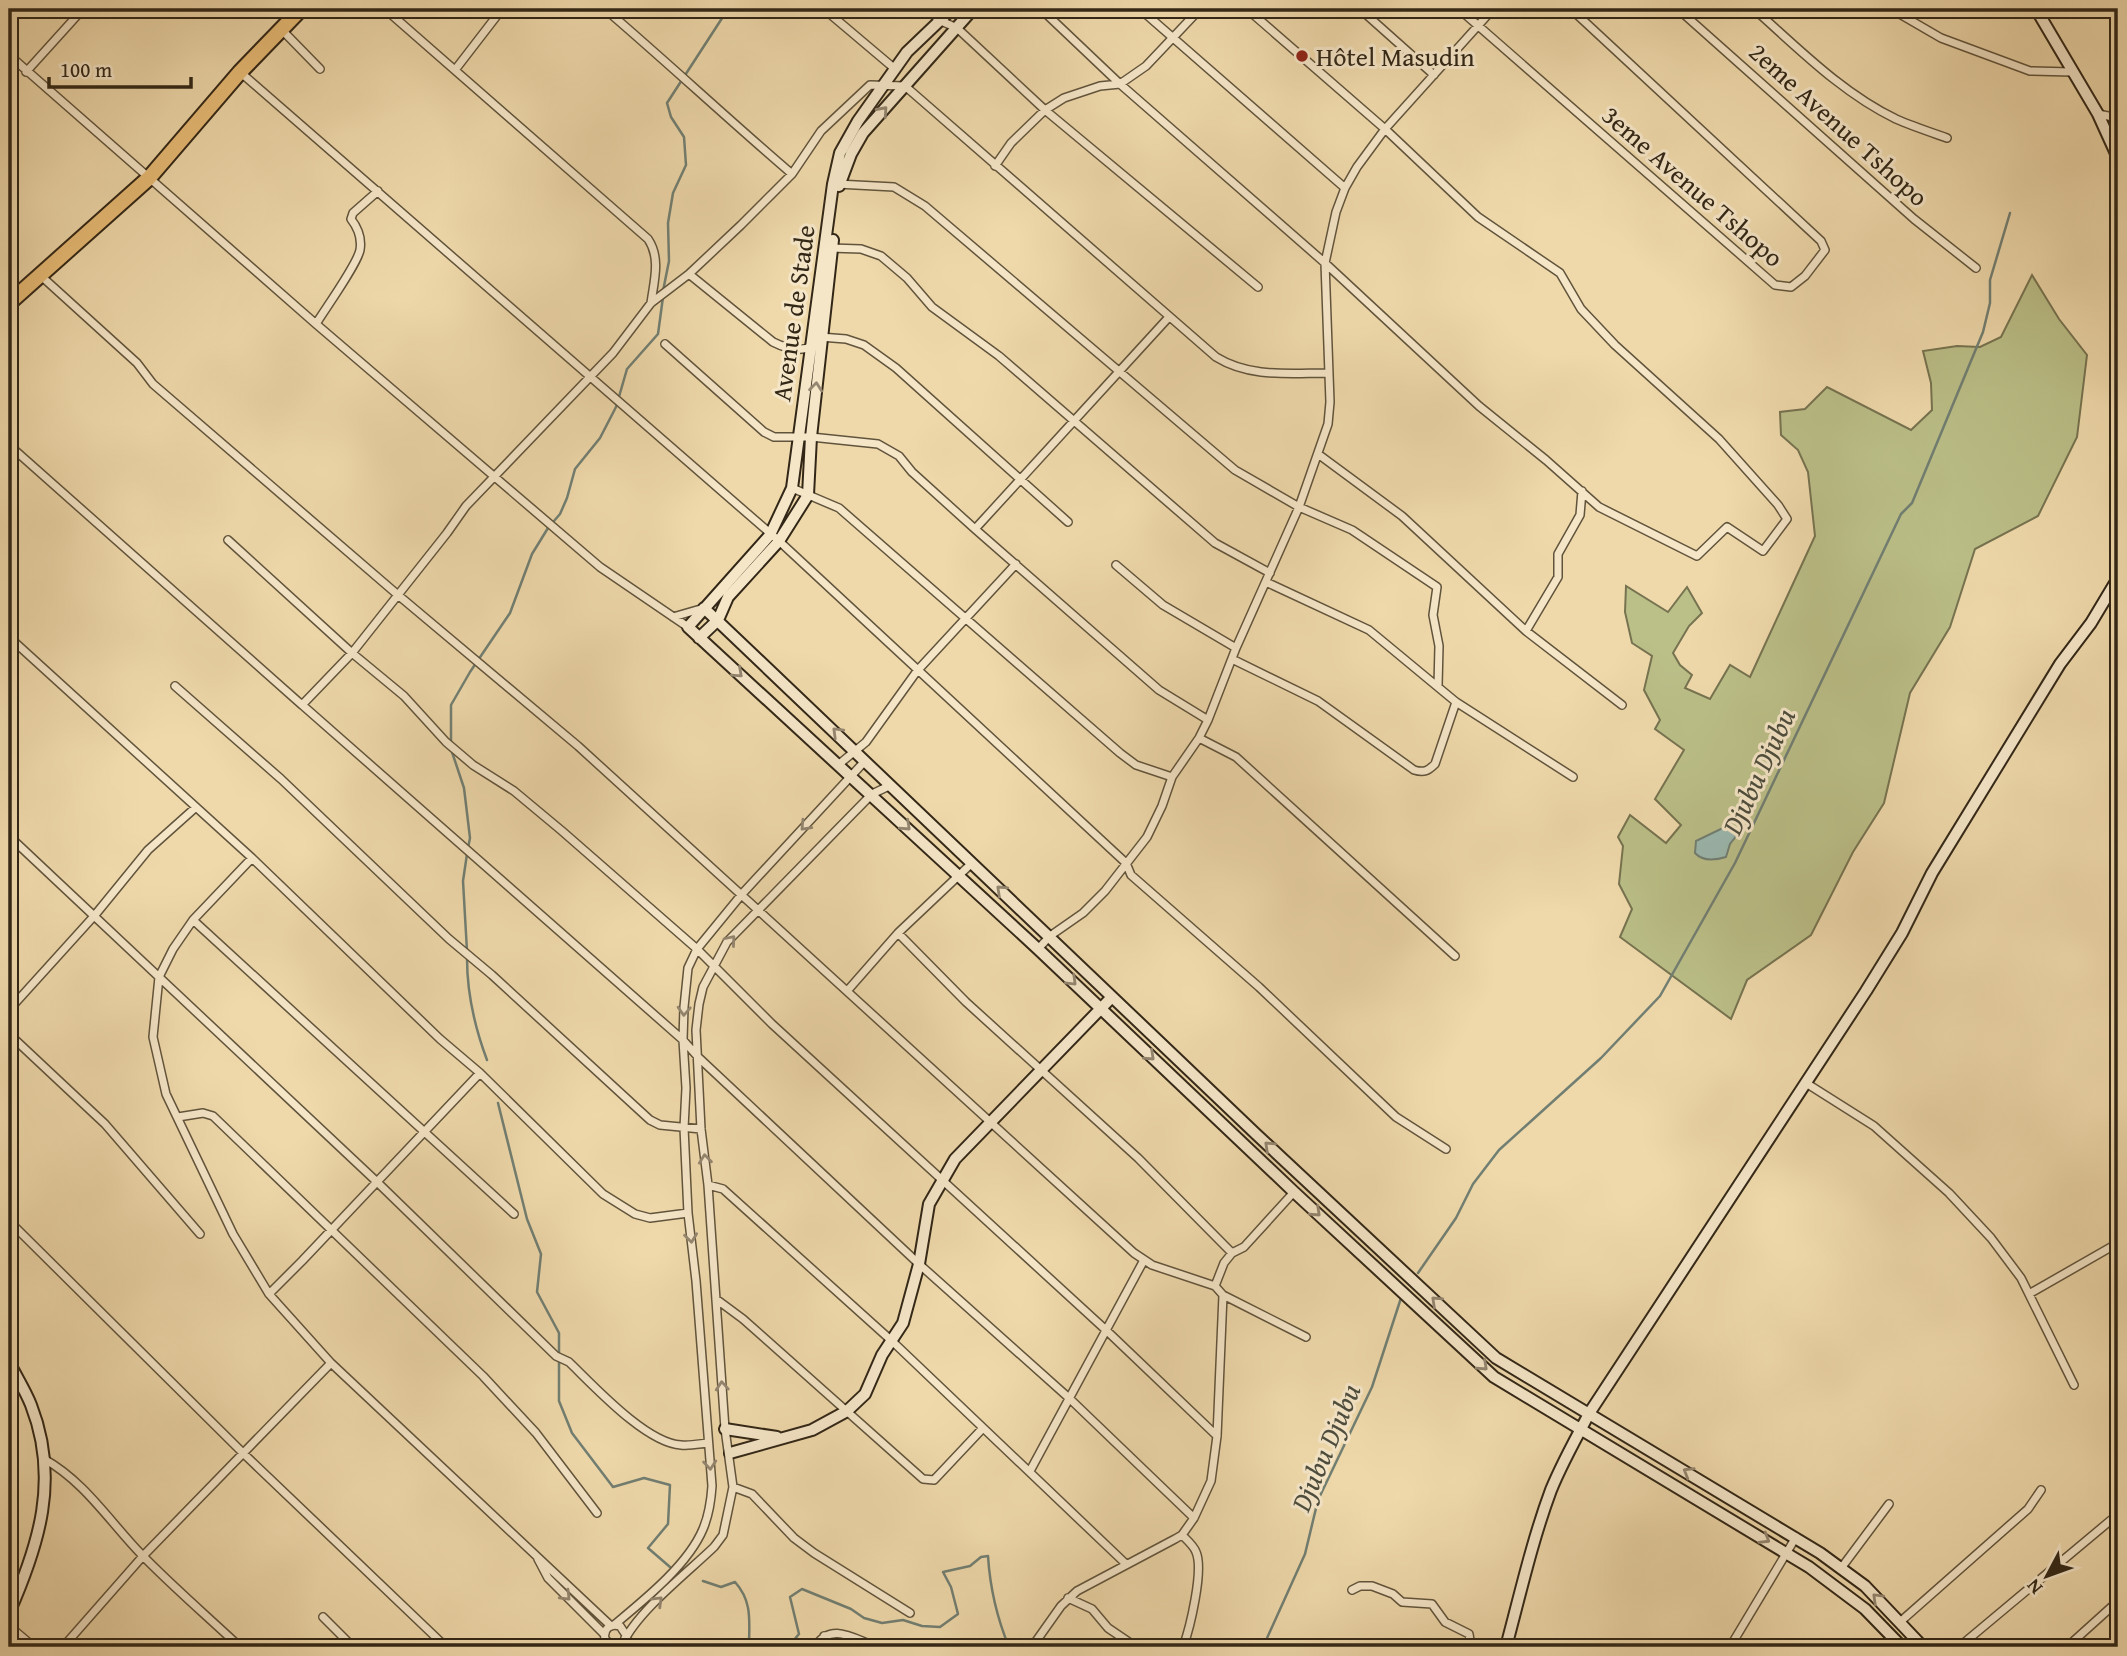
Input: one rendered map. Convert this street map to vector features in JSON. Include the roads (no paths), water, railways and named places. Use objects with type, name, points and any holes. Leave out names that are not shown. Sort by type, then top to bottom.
[{"type":"highway","points":[[9,303],[149,178],[240,72],[301,9]]},
{"type":"street","points":[[26,72],[83,9]]},
{"type":"street","points":[[385,9],[648,239],[655,248],[656,268],[651,303]]},
{"type":"street","points":[[455,70],[502,9]]},
{"type":"street","points":[[605,9],[792,174]]},
{"type":"street","points":[[824,9],[895,69]]},
{"type":"street","points":[[926,9],[941,21],[957,27],[1045,110],[1258,287]]},
{"type":"street","name":"Avenue de Stade","points":[[688,627],[774,538],[792,488],[805,437],[810,349],[828,248],[840,153],[858,121],[907,52],[952,9]]},
{"type":"street","points":[[973,9],[863,133],[836,184],[894,187],[925,206],[1234,470],[1299,507],[1352,530],[1437,587],[1433,615],[1439,646],[1438,686]]},
{"type":"street","points":[[1041,9],[1120,84],[1325,263],[1479,406],[1599,508],[1697,556],[1727,527],[1763,551],[1787,519],[1778,505],[1718,439],[1615,345],[1581,309],[1560,273],[1478,218],[1385,129],[1247,9]]},
{"type":"street","points":[[1140,9],[1345,188]]},
{"type":"street","points":[[995,166],[1011,143],[1045,110],[1064,97],[1100,86],[1120,84],[1146,66],[1200,9]]},
{"type":"street","points":[[1360,9],[1434,75]]},
{"type":"street","name":"3eme Avenue Tshopo","points":[[1459,9],[1775,285],[1791,287],[1805,276],[1825,250],[1821,241],[1571,9]]},
{"type":"street","points":[[1038,949],[1083,913],[1105,891],[1147,837],[1172,777],[1208,720],[1236,648],[1299,507],[1328,424],[1330,402],[1325,263],[1336,212],[1345,188],[1385,129],[1493,9]]},
{"type":"street","name":"2eme Avenue Tshopo","points":[[1678,9],[1914,219],[1976,268]]},
{"type":"street","points":[[1754,9],[1835,80],[1867,102],[1897,119],[1947,138]]},
{"type":"street","points":[[1891,9],[1941,38],[2029,71],[2072,72]]},
{"type":"street","points":[[2036,9],[2098,114],[2118,158]]},
{"type":"street","points":[[281,29],[320,69]]},
{"type":"street","points":[[9,55],[600,568],[688,627],[872,794],[1494,1377],[1787,1552],[1866,1609],[1902,1647]]},
{"type":"street","points":[[240,72],[774,538],[1126,863],[1131,875],[1259,987],[1396,1117],[1446,1149]]},
{"type":"street","points":[[302,705],[352,653],[447,533],[455,519],[613,353],[651,303],[689,274],[792,174],[821,131],[870,85],[905,86],[1169,317],[1230,366],[1262,373],[1328,373]]},
{"type":"street","points":[[2098,114],[2118,118]]},
{"type":"street","points":[[316,324],[358,256],[360,240],[358,230],[351,219],[353,213],[379,191]]},
{"type":"street","points":[[699,638],[718,620],[728,597],[808,495],[805,437],[821,336],[828,248],[861,249],[881,256],[907,278],[932,307],[999,356],[1214,543],[1270,573]]},
{"type":"street","points":[[689,274],[773,342],[784,347],[810,349],[821,336]]},
{"type":"street","points":[[40,275],[137,363],[153,384],[578,746],[1144,1260],[1215,1286],[1223,1295],[1306,1337]]},
{"type":"street","points":[[975,529],[1169,317]]},
{"type":"street","points":[[821,336],[846,339],[864,345],[880,356],[1068,522]]},
{"type":"street","points":[[665,344],[764,432],[774,437],[878,444],[899,456],[912,472],[975,529],[1159,690],[1208,720]]},
{"type":"street","points":[[9,445],[683,1040],[919,1264],[1069,1398],[1194,1518]]},
{"type":"street","points":[[1318,454],[1402,516],[1526,631],[1622,705]]},
{"type":"street","points":[[792,488],[839,508],[1119,753],[1136,765],[1172,777]]},
{"type":"street","points":[[1526,631],[1558,577],[1558,554],[1580,515],[1582,491]]},
{"type":"street","points":[[228,540],[352,653],[404,696],[446,741],[473,765],[513,791],[552,823],[697,949],[772,1024],[1107,1331],[1217,1436]]},
{"type":"street","points":[[838,765],[866,742],[917,671],[1016,564]]},
{"type":"street","points":[[1116,565],[1163,605],[1236,648]]},
{"type":"street","points":[[1506,1647],[1535,1538],[1551,1491],[1590,1412],[1897,942],[1932,873],[2060,664],[2091,623],[2118,578]]},
{"type":"street","points":[[1266,582],[1369,630],[1456,702],[1573,777]]},
{"type":"street","points":[[673,617],[704,608],[718,620],[856,751],[864,762],[1496,1358],[1590,1412],[1842,1567],[1900,1621],[1923,1647]]},
{"type":"street","points":[[9,637],[252,858],[440,1039],[480,1073],[603,1194],[635,1214],[650,1218],[688,1213]]},
{"type":"street","points":[[1232,659],[1318,701],[1414,770],[1422,772],[1435,764],[1456,702]]},
{"type":"street","points":[[175,686],[281,779],[432,923],[650,1120],[660,1125],[701,1129]]},
{"type":"street","points":[[1199,738],[1236,757],[1455,956]]},
{"type":"street","points":[[599,1647],[613,1625],[689,1553],[703,1530],[710,1504],[712,1486],[688,1213],[684,1128],[686,1088],[683,1040],[688,968],[697,949],[742,894],[864,762]]},
{"type":"street","points":[[534,1553],[548,1578],[615,1647],[638,1620],[714,1547],[723,1535],[733,1487],[725,1429],[708,1185],[701,1129],[696,1030],[699,1004],[703,988],[727,942],[872,794],[890,786]]},
{"type":"street","points":[[9,1010],[95,915],[148,850],[195,808]]},
{"type":"street","points":[[9,836],[559,1357],[637,1424],[663,1440],[680,1445],[708,1443]]},
{"type":"street","points":[[252,858],[193,920],[173,949],[159,977],[153,1037],[166,1094],[233,1234],[269,1294],[331,1363],[613,1625],[622,1628],[635,1647]]},
{"type":"street","points":[[848,990],[898,933],[972,863]]},
{"type":"street","points":[[193,920],[514,1214]]},
{"type":"street","points":[[898,933],[966,1002],[1138,1158],[1232,1253]]},
{"type":"street","points":[[730,1453],[812,1430],[847,1411],[865,1394],[882,1355],[903,1323],[919,1264],[929,1204],[941,1181],[955,1159],[1112,997]]},
{"type":"street","points":[[9,1034],[105,1124],[200,1234]]},
{"type":"street","points":[[269,1294],[480,1073]]},
{"type":"street","points":[[1806,1083],[1874,1126],[1949,1193],[1991,1238],[2021,1278],[2074,1385]]},
{"type":"street","points":[[178,1117],[203,1113],[213,1116],[483,1376],[536,1433],[597,1513]]},
{"type":"street","points":[[708,1185],[723,1189],[893,1342],[1126,1564]]},
{"type":"street","points":[[1215,1286],[1224,1263],[1232,1253],[1244,1247],[1294,1192]]},
{"type":"street","points":[[9,1221],[244,1454],[446,1647]]},
{"type":"street","points":[[2029,1294],[2118,1243]]},
{"type":"street","points":[[1030,1471],[1144,1260]]},
{"type":"street","points":[[1398,1288],[1409,1276]]},
{"type":"street","points":[[1032,1647],[1068,1598],[1087,1584],[1182,1535],[1194,1518],[1211,1481],[1217,1436],[1223,1295]]},
{"type":"street","points":[[716,1299],[743,1319],[923,1479],[934,1480],[983,1428]]},
{"type":"street","points":[[9,1362],[31,1405],[44,1459],[44,1510],[35,1549],[9,1613]]},
{"type":"street","points":[[63,1647],[142,1556],[331,1363]]},
{"type":"street","points":[[725,1429],[780,1437]]},
{"type":"street","points":[[44,1459],[65,1472],[142,1556],[240,1647]]},
{"type":"street","points":[[733,1487],[752,1494],[794,1538],[814,1553],[910,1613]]},
{"type":"street","points":[[1900,1621],[2028,1510],[2041,1490]]},
{"type":"street","points":[[1842,1567],[1889,1503]]},
{"type":"street","points":[[1959,1647],[2111,1520]]},
{"type":"street","points":[[1182,1535],[1196,1550],[1199,1560],[1192,1617],[1183,1647]]},
{"type":"street","points":[[1730,1647],[1796,1537]]},
{"type":"street","points":[[1352,1590],[1366,1585],[1372,1586],[1393,1594],[1402,1602],[1432,1604],[1445,1622],[1469,1634],[1471,1647]]},
{"type":"street","points":[[1068,1598],[1092,1609],[1108,1628],[1136,1647]]},
{"type":"street","points":[[2067,1647],[2118,1601]]},
{"type":"street","points":[[323,1617],[354,1647]]},
{"type":"street","points":[[9,1626],[34,1647]]},
{"type":"street","points":[[816,1647],[824,1636],[838,1633],[877,1647]]},
{"type":"street","points":[[824,1636],[836,1647]]},
{"type":"water","points":[[1731,824],[1737,835],[1730,844],[1726,857],[1706,859],[1695,853],[1696,841]]},
{"type":"waterway","points":[[663,291],[669,261],[668,223],[673,193],[686,165],[684,137],[671,117],[667,103],[728,9]]},
{"type":"waterway","name":"Djubu Djubu","points":[[1418,1273],[1456,1218],[1473,1184],[1499,1150],[1601,1058],[1660,996],[1735,863],[1901,514],[1912,503],[1983,332],[1990,303],[1990,280],[2010,213]]},
{"type":"waterway","points":[[451,742],[451,705],[510,613],[532,554],[560,514],[575,469],[600,438],[616,407],[627,369],[658,334],[663,297]]},
{"type":"waterway","points":[[451,749],[464,788],[470,838],[468,848]]},
{"type":"waterway","points":[[467,854],[463,881],[467,951]]},
{"type":"waterway","points":[[467,958],[472,1010],[487,1060]]},
{"type":"waterway","points":[[498,1103],[527,1219],[541,1254],[537,1292],[559,1333],[559,1401],[572,1433],[613,1487],[644,1478],[670,1485],[668,1524],[648,1548],[670,1567]]},
{"type":"waterway","name":"Djubu Djubu","points":[[1263,1647],[1305,1554],[1318,1500],[1372,1387],[1401,1298]]},
{"type":"waterway","points":[[788,1647],[799,1634],[790,1597],[802,1589],[851,1609],[864,1618],[882,1623],[903,1620],[922,1626],[940,1627],[958,1614],[951,1587],[943,1572],[970,1566],[981,1557],[988,1556],[995,1603],[1009,1647]]},
{"type":"waterway","points":[[703,1581],[721,1587],[735,1582],[741,1590],[749,1613],[749,1647]]},
{"type":"place","name":"Hôtel Masudin","points":[[1302,56]]}]
